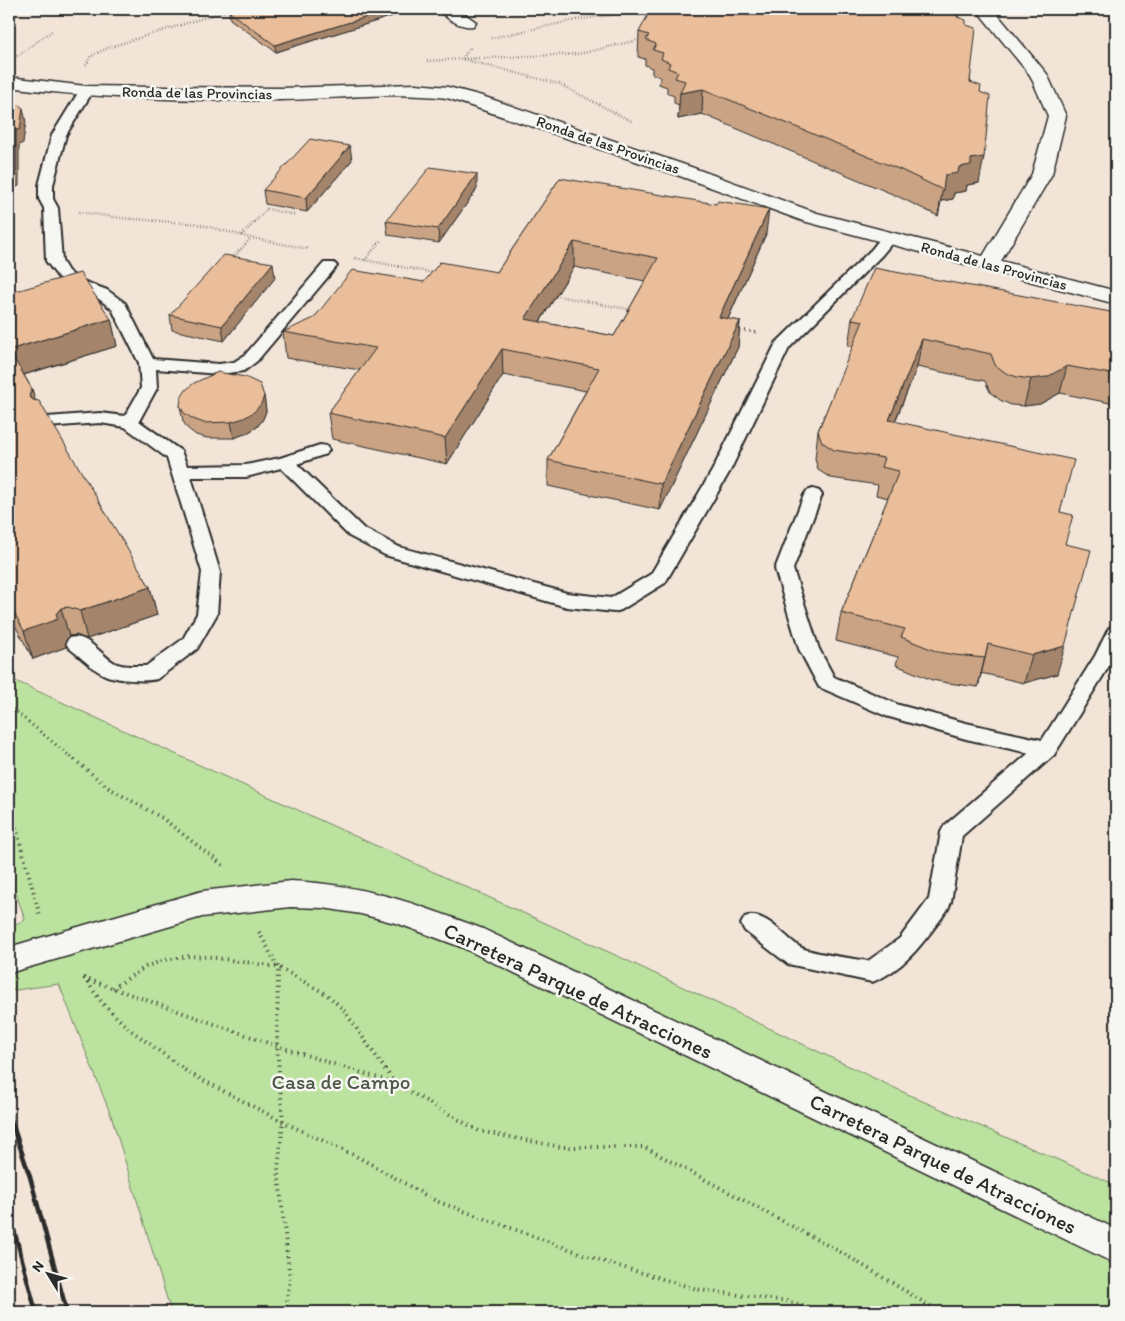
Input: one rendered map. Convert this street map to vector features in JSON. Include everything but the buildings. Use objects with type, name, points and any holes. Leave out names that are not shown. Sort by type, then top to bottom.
[{"type":"street","points":[[447,9],[467,22]]},
{"type":"street","points":[[984,9],[1038,74],[1057,116],[1042,174],[988,265]]},
{"type":"street","name":"Ronda de las Provincias","points":[[9,82],[86,91],[281,94],[399,89],[448,93],[475,100],[675,168],[810,217],[1116,298]]},
{"type":"street","name":"Carretera Parque de Atracciones","points":[[9,960],[43,934],[202,904],[291,894],[323,895],[361,900],[403,912],[472,938],[1116,1247]]},
{"type":"lane","points":[[86,91],[58,135],[46,184],[46,199],[51,208],[54,261],[63,274],[74,283],[101,293],[119,306],[147,363],[149,388],[130,422]]},
{"type":"lane","points":[[285,462],[356,532],[392,551],[567,600],[614,605],[658,578],[721,472],[782,346],[877,252],[888,238]]},
{"type":"lane","points":[[147,363],[219,369],[238,367],[251,358],[329,266]]},
{"type":"lane","points":[[47,422],[100,418],[130,422],[175,455],[210,572],[207,614],[190,644],[150,674],[111,670],[76,643]]},
{"type":"lane","points":[[180,472],[246,471],[285,462],[320,450]]},
{"type":"lane","points":[[813,495],[784,569],[809,649],[826,682],[893,711],[966,731],[1047,749]]},
{"type":"lane","points":[[753,924],[796,957],[872,972],[908,945],[940,902],[952,832],[1047,749],[1104,658],[1116,633]]},
{"type":"path","points":[[86,67],[91,56],[110,47],[232,9]]},
{"type":"path","points":[[489,38],[581,19],[655,9]]},
{"type":"path","points":[[12,61],[52,31]]},
{"type":"path","points":[[473,45],[466,50],[462,59],[579,54],[643,39]]},
{"type":"path","points":[[51,208],[121,218],[198,224],[241,236],[309,249]]},
{"type":"path","points":[[241,236],[267,209],[296,215]]},
{"type":"path","points":[[233,259],[251,238]]},
{"type":"path","points":[[365,260],[382,239]]},
{"type":"path","points":[[347,257],[443,275]]},
{"type":"path","points":[[549,294],[635,311]]},
{"type":"path","points":[[727,327],[789,339]]},
{"type":"path","points":[[9,706],[109,788],[162,818],[228,870],[229,880],[236,900],[259,931],[278,967],[277,1046],[283,1122],[278,1170],[290,1279],[285,1312]]},
{"type":"path","points":[[9,801],[43,934],[42,961],[84,978],[277,1046],[394,1083],[480,1130],[561,1147],[644,1147],[844,1254],[940,1312]]},
{"type":"path","points":[[114,988],[147,966],[165,960],[189,956],[210,956],[278,967],[326,994],[343,1009],[394,1083]]},
{"type":"path","points":[[84,978],[103,1004],[128,1028],[189,1073],[283,1122],[356,1156],[436,1202],[606,1262],[700,1290],[786,1301],[830,1312]]},
{"type":"green space","name":"Casa de Campo","points":[[9,678],[624,959],[920,1100],[1116,1185],[1116,1312],[171,1312],[112,1118],[59,984],[9,991],[9,927],[25,920],[9,872]]},
{"type":"railway","points":[[9,1114],[30,1177],[67,1312]]},
{"type":"railway","points":[[9,1211],[36,1312]]}]
